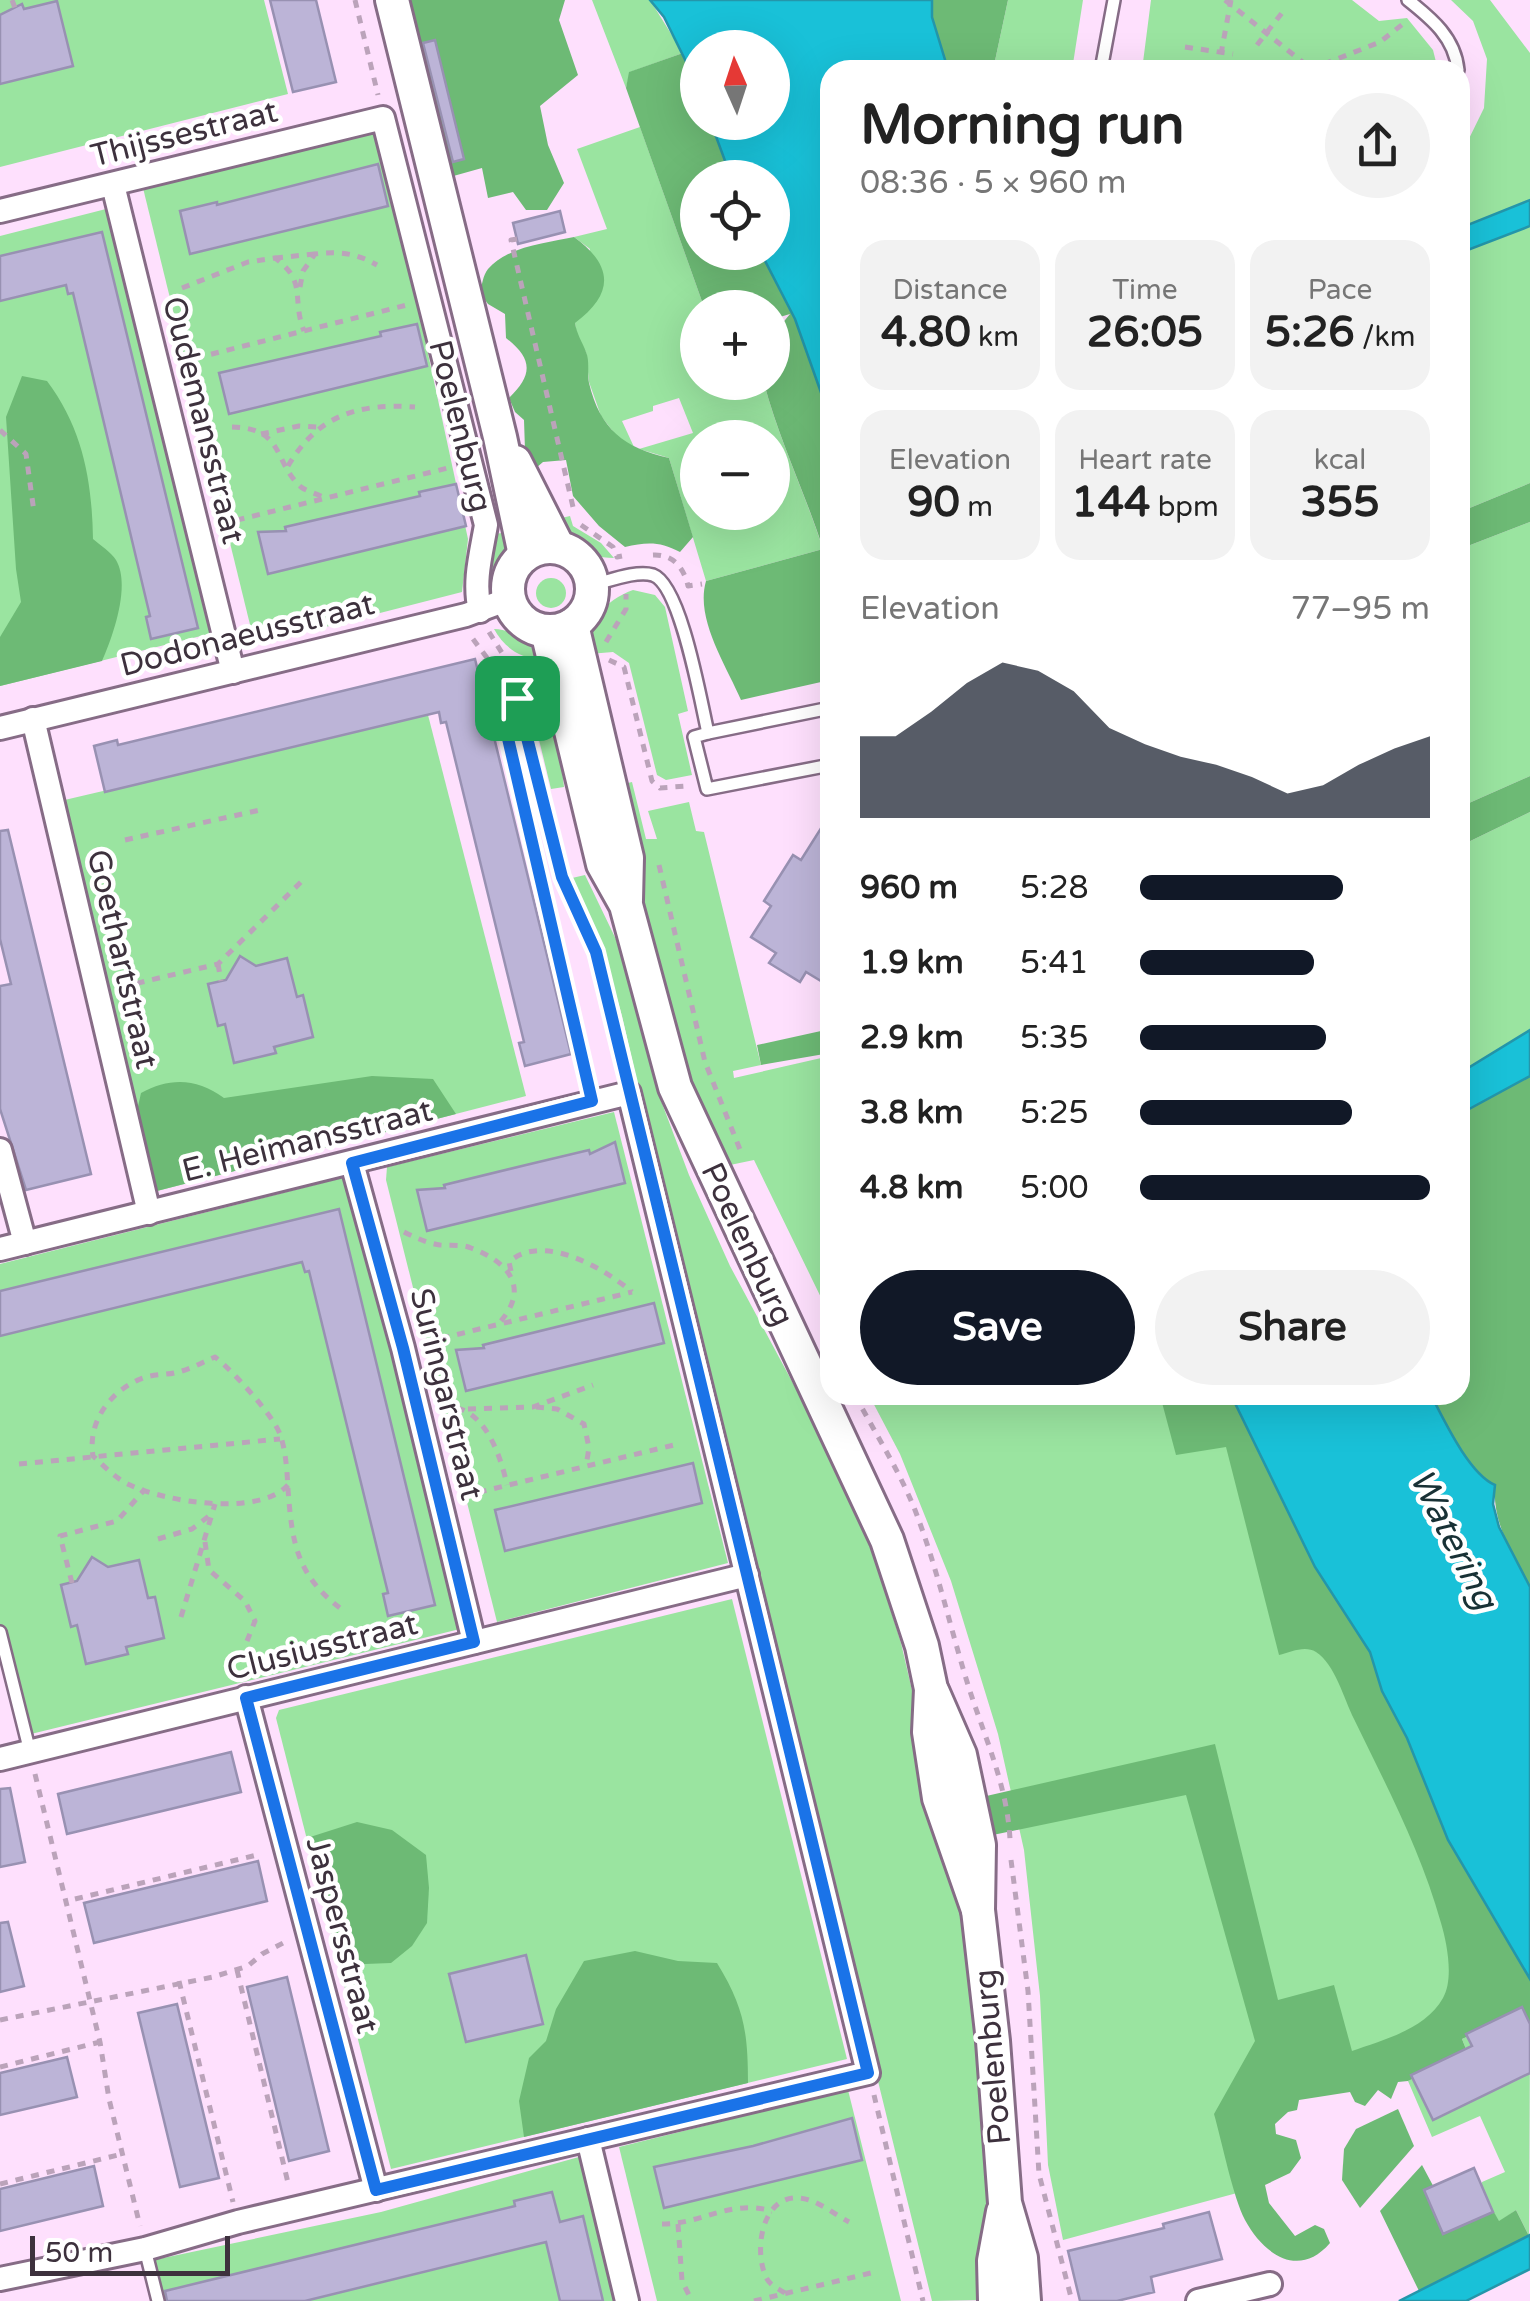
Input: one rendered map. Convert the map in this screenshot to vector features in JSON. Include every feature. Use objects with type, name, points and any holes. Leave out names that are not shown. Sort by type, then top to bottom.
[{"type":"street","name":"Poelenburg","points":[[392,0],[500,436],[525,555]]},
{"type":"street","name":"Thijssestraat","points":[[0,211],[383,118]]},
{"type":"street","name":"Poelenburg","points":[[383,118],[486,525],[477,573],[486,614]]},
{"type":"street","name":"Oudemansstraat","points":[[113,184],[234,672]]},
{"type":"street","name":"Poelenburg","points":[[500,436],[531,488],[558,547],[582,560],[592,585]]},
{"type":"street","points":[[486,614],[525,555],[545,547],[558,547]]},
{"type":"street","points":[[486,614],[513,609],[527,624],[560,628],[588,608],[592,585]]},
{"type":"street","name":"Dodonaeusstraat","points":[[0,728],[486,614]]},
{"type":"street","name":"Poelenburg","points":[[560,628],[603,864],[626,905],[675,1088],[820,1397]]},
{"type":"street","name":"Goethartstraat","points":[[33,720],[149,1213]]},
{"type":"street","name":"Poelenburg","points":[[629,1093],[868,2073]]},
{"type":"street","name":"E. Heimansstraat","points":[[0,1249],[629,1093]]},
{"type":"street","points":[[0,1150],[25,1243]]},
{"type":"street","name":"Suringarstraat","points":[[352,1163],[403,1348],[474,1642]]},
{"type":"street","name":"Poelenburg","points":[[824,1405],[887,1540],[922,1646],[931,1689],[960,1754],[970,1792],[978,1846],[978,1910],[1005,2203],[1021,2258],[1024,2301]]},
{"type":"street","name":"Clusiusstraat","points":[[0,1759],[747,1574]]},
{"type":"street","name":"Jaspersstraat","points":[[246,1698],[376,2190]]},
{"type":"street","points":[[0,2279],[145,2249],[238,2222],[868,2073]]},
{"type":"street","points":[[588,2139],[627,2301]]},
{"type":"street","name":"Poelenburg","points":[[995,2301],[994,2261],[1005,2203]]},
{"type":"street","points":[[1198,2301],[1270,2284]]},
{"type":"lane","points":[[1103,60],[1114,0]]},
{"type":"lane","points":[[1408,0],[1439,24],[1457,60]]},
{"type":"lane","points":[[592,585],[653,575],[667,586],[679,616],[708,733]]},
{"type":"lane","points":[[820,710],[694,737],[707,789],[820,768]]},
{"type":"lane","points":[[0,1632],[30,1752]]},
{"type":"lane","points":[[145,2249],[158,2301]]},
{"type":"path","points":[[12,0],[15,8]]},
{"type":"path","points":[[355,0],[383,118]]},
{"type":"path","points":[[1228,1],[1299,60]]},
{"type":"path","points":[[1220,60],[1228,1]]},
{"type":"path","points":[[1257,45],[1286,9]]},
{"type":"path","points":[[1336,60],[1380,42],[1421,10]]},
{"type":"path","points":[[1185,47],[1233,54]]},
{"type":"path","points":[[517,238],[511,240],[577,523],[612,547],[617,557],[628,556]]},
{"type":"path","points":[[182,288],[248,262],[275,258],[337,252],[361,256],[376,265]]},
{"type":"path","points":[[304,331],[298,316],[299,290],[303,271],[315,254]]},
{"type":"path","points":[[275,258],[291,270],[299,290]]},
{"type":"path","points":[[158,367],[429,299]]},
{"type":"path","points":[[288,466],[303,442],[321,427],[355,410],[386,405],[416,407]]},
{"type":"path","points":[[262,434],[298,426],[321,427]]},
{"type":"path","points":[[232,427],[253,428],[262,434],[272,442],[302,487],[326,498]]},
{"type":"path","points":[[0,430],[26,454],[34,512]]},
{"type":"path","points":[[198,530],[470,462]]},
{"type":"path","points":[[640,555],[662,554],[677,562],[688,586],[702,584]]},
{"type":"path","points":[[595,650],[605,644],[620,622],[626,609],[626,590]]},
{"type":"path","points":[[486,614],[517,698],[562,877],[596,952],[629,1093]]},
{"type":"path","points":[[486,614],[500,704],[592,1101]]},
{"type":"path","points":[[500,704],[553,691]]},
{"type":"path","points":[[126,840],[260,810]]},
{"type":"path","points":[[658,862],[705,1062],[743,1158]]},
{"type":"path","points":[[98,993],[218,964],[305,878]]},
{"type":"path","points":[[218,964],[221,981]]},
{"type":"path","points":[[404,1232],[421,1240],[468,1246],[512,1275]]},
{"type":"path","points":[[403,1348],[498,1325],[632,1292],[586,1261],[535,1250],[518,1254],[509,1262],[516,1290],[509,1312],[498,1325]]},
{"type":"path","points":[[288,1485],[278,1496],[215,1507],[129,1485],[92,1456],[90,1439],[100,1411],[123,1391],[144,1378],[178,1372],[215,1356],[238,1376],[281,1439],[288,1485],[295,1538],[310,1582],[344,1611]]},
{"type":"path","points":[[533,1407],[593,1385]]},
{"type":"path","points":[[419,1412],[454,1405],[468,1409],[557,1409],[584,1424],[586,1466]]},
{"type":"path","points":[[468,1409],[496,1448],[507,1484]]},
{"type":"path","points":[[19,1464],[281,1439]]},
{"type":"path","points":[[440,1501],[674,1445]]},
{"type":"path","points":[[72,1582],[60,1536],[117,1521],[146,1489]]},
{"type":"path","points":[[158,1539],[192,1529],[215,1507]]},
{"type":"path","points":[[181,1617],[215,1507]]},
{"type":"path","points":[[204,1542],[209,1570],[245,1601],[255,1621],[247,1641]]},
{"type":"path","points":[[30,1752],[145,2249]]},
{"type":"path","points":[[75,1899],[286,1848]]},
{"type":"path","points":[[0,2020],[238,1970],[280,1942],[310,1937]]},
{"type":"path","points":[[238,1970],[294,2209]]},
{"type":"path","points":[[179,1981],[238,2222]]},
{"type":"path","points":[[0,2067],[100,2042]]},
{"type":"path","points":[[868,2073],[923,2301]]},
{"type":"path","points":[[0,2184],[122,2154]]},
{"type":"path","points":[[785,2294],[767,2279],[761,2256],[762,2228],[772,2211],[783,2201],[796,2197],[811,2200],[849,2222]]},
{"type":"path","points":[[662,2224],[678,2224],[744,2206],[772,2211]]},
{"type":"path","points":[[678,2224],[682,2280],[692,2301]]},
{"type":"path","points":[[754,2301],[875,2272]]},
{"type":"green space","points":[[0,0],[264,0],[288,94],[0,167]]},
{"type":"green space","points":[[390,0],[565,0],[559,20],[578,75],[540,106],[548,145],[564,183],[547,210],[526,210],[513,192],[488,198],[482,168],[432,182]]},
{"type":"green space","points":[[592,0],[650,0],[680,48],[680,54],[630,72],[626,88]]},
{"type":"green space","points":[[932,0],[1008,0],[995,60],[945,60],[932,17]]},
{"type":"green space","points":[[1008,0],[1083,0],[1074,60],[995,60]]},
{"type":"green space","points":[[1151,0],[1352,0],[1379,21],[1407,18],[1433,50],[1436,60],[1143,60]]},
{"type":"green space","points":[[1451,0],[1490,0],[1530,53],[1530,200],[1470,224],[1470,137],[1484,108],[1487,59],[1473,21]]},
{"type":"green space","points":[[680,54],[680,140],[717,140],[725,160],[680,160],[680,240],[626,88],[629,72]]},
{"type":"green space","points":[[640,127],[680,240],[680,270],[691,270],[698,290],[680,290],[680,400],[769,400],[775,420],[688,420],[679,398],[622,421],[634,447],[622,443],[601,416],[589,382],[586,352],[578,342],[575,323],[590,249],[574,237],[607,229],[577,149]]},
{"type":"green space","points":[[380,131],[468,539],[462,592],[255,645],[143,188]]},
{"type":"green space","points":[[106,209],[213,633],[0,686],[0,236]]},
{"type":"green space","points":[[1530,226],[1530,483],[1470,508],[1470,249]]},
{"type":"green space","points":[[574,237],[602,269],[604,280],[597,301],[575,323],[587,356],[589,383],[600,413],[616,434],[639,449],[669,458],[680,494],[680,530],[691,530],[693,537],[680,552],[653,544],[625,547],[599,526],[573,496],[566,460],[543,462],[536,468],[525,450],[524,420],[509,398],[526,374],[525,360],[506,338],[505,314],[488,304],[480,293],[485,274],[496,261],[528,247]]},
{"type":"green space","points":[[691,270],[770,270],[780,290],[698,290]]},
{"type":"green space","points":[[790,309],[820,390],[820,541],[790,459],[790,420],[775,420],[769,400],[790,400]]},
{"type":"green space","points":[[22,376],[47,381],[69,418],[87,476],[93,539],[116,560],[122,583],[115,625],[102,661],[0,686],[0,637],[21,602],[6,417]]},
{"type":"green space","points":[[680,437],[680,495],[669,458],[639,449]]},
{"type":"green space","points":[[790,460],[820,550],[706,581],[691,530],[790,530]]},
{"type":"green space","points":[[1530,483],[1530,522],[1470,545],[1470,508]]},
{"type":"green space","points":[[570,516],[573,526],[601,543],[614,558],[594,555],[574,542],[557,519]]},
{"type":"green space","points":[[1530,522],[1530,776],[1470,803],[1470,545]]},
{"type":"green space","points":[[511,532],[506,560],[485,580],[494,534]]},
{"type":"green space","points":[[820,550],[820,682],[741,700],[708,626],[706,581]]},
{"type":"green space","points":[[551,578],[562,582],[566,593],[562,604],[551,608],[540,604],[536,593],[540,582]]},
{"type":"green space","points":[[633,590],[655,595],[665,607],[688,711],[678,714],[692,775],[666,780],[657,775],[629,663],[613,652],[589,654],[591,632],[599,614],[613,600]]},
{"type":"green space","points":[[494,629],[521,638],[541,659],[513,651]]},
{"type":"green space","points":[[554,699],[564,787],[551,789],[530,703]]},
{"type":"green space","points":[[428,715],[526,1096],[153,1192],[56,802]]},
{"type":"green space","points":[[1530,776],[1530,812],[1470,841],[1470,803]]},
{"type":"green space","points":[[632,782],[646,839],[657,839],[648,811],[689,802],[696,831],[704,832],[761,1065],[733,1071],[734,1078],[820,1058],[820,1295],[754,1160],[730,1165],[717,1161],[698,1111],[648,929],[641,873],[619,785]]},
{"type":"green space","points":[[1530,812],[1530,1030],[1470,1067],[1470,841]]},
{"type":"green space","points":[[585,875],[624,956],[660,1098],[689,1175],[730,1266],[824,1441],[866,1531],[901,1643],[963,1909],[978,2011],[987,2161],[984,2300],[932,2301],[704,1373],[622,1016],[602,945],[572,878]]},
{"type":"green space","points":[[820,1031],[820,1055],[761,1065],[757,1045]]},
{"type":"green space","points":[[372,1076],[433,1079],[456,1114],[153,1192],[135,1120],[141,1093],[162,1084],[183,1082],[194,1083],[224,1098]]},
{"type":"green space","points":[[1530,1076],[1530,1587],[1500,1526],[1495,1485],[1467,1458],[1436,1405],[1470,1405],[1470,1109]]},
{"type":"green space","points":[[614,1112],[728,1563],[497,1622],[386,1180],[387,1167]]},
{"type":"green space","points":[[342,1178],[350,1180],[460,1629],[31,1734],[0,1650],[0,1264]]},
{"type":"green space","points":[[874,1405],[1235,1405],[1525,1988],[1226,2127],[1237,2193],[1063,2240],[1048,2165],[1040,1996],[1024,1850],[998,1734],[951,1581],[900,1454]]},
{"type":"green space","points":[[1163,1405],[1236,1405],[1315,1567],[1370,1652],[1382,1691],[1426,1781],[1530,1979],[1530,2039],[1518,2014],[1462,2039],[1468,2054],[1398,2082],[1391,2099],[1378,2090],[1365,2106],[1355,2102],[1350,2092],[1299,2100],[1297,2110],[1288,2112],[1275,2124],[1276,2134],[1296,2140],[1301,2158],[1290,2173],[1265,2185],[1269,2203],[1295,2236],[1315,2225],[1324,2229],[1330,2243],[1306,2260],[1283,2258],[1253,2233],[1236,2198],[1228,2169],[1214,2114],[1255,2041],[1186,1795],[988,1836],[982,1797],[1215,1744],[1278,2000],[1334,1985],[1352,2051],[1415,2025],[1443,1998],[1449,1971],[1447,1951],[1423,1870],[1334,1673],[1312,1650],[1279,1655],[1226,1447],[1176,1455]]},
{"type":"green space","points":[[732,1599],[847,2059],[391,2169],[276,1718],[279,1710]]},
{"type":"green space","points":[[357,1822],[392,1830],[426,1855],[427,1923],[412,1946],[391,1963],[339,1965],[307,1838]]},
{"type":"green space","points":[[635,1951],[678,1961],[717,1963],[743,2020],[748,2083],[524,2137],[519,2101],[529,2058],[546,2041],[556,2009],[584,1961]]},
{"type":"green space","points":[[1518,2014],[1530,2039],[1529,2236],[1516,2210],[1499,2222],[1482,2191],[1482,2182],[1505,2172],[1480,2116],[1432,2137],[1408,2081],[1468,2054],[1462,2039]]},
{"type":"green space","points":[[848,2090],[901,2301],[657,2301],[619,2147]]},
{"type":"green space","points":[[1398,2109],[1414,2146],[1360,2208],[1342,2180],[1344,2149],[1356,2129]]},
{"type":"green space","points":[[586,2155],[622,2301],[159,2301],[149,2261],[381,2212]]},
{"type":"green space","points":[[1422,2165],[1446,2210],[1482,2191],[1499,2221],[1516,2210],[1529,2236],[1419,2291],[1380,2211]]},
{"type":"water","points":[[650,0],[932,0],[932,17],[945,60],[820,60],[820,390],[790,309],[790,290],[780,290],[770,270],[790,270],[790,160],[725,160],[717,140],[790,140],[790,30],[680,30],[680,49],[664,17]]},
{"type":"water","points":[[1530,200],[1530,226],[1470,249],[1470,224]]},
{"type":"water","points":[[1530,1030],[1530,1076],[1470,1109],[1470,1067]]},
{"type":"water","name":"Watering","points":[[1236,1405],[1436,1405],[1467,1458],[1495,1485],[1493,1504],[1499,1527],[1530,1587],[1530,1979],[1448,1840],[1407,1738],[1382,1691],[1370,1652],[1315,1567]]},
{"type":"water","points":[[1530,2235],[1530,2269],[1466,2301],[1399,2301]]},
{"type":"building","points":[[270,0],[316,0],[336,82],[293,92]]},
{"type":"building","points":[[57,1],[73,66],[0,84],[0,15],[22,4],[24,9]]},
{"type":"building","points":[[435,40],[464,159],[453,162],[423,43]]},
{"type":"building","points":[[378,164],[388,206],[190,254],[180,211]]},
{"type":"building","points":[[560,211],[565,232],[518,244],[513,223]]},
{"type":"building","points":[[102,232],[198,628],[151,639],[146,617],[150,616],[73,293],[68,294],[66,285],[0,301],[0,256]]},
{"type":"building","points":[[417,324],[427,366],[229,414],[219,373],[381,336],[380,332]]},
{"type":"building","points":[[456,484],[466,526],[268,574],[258,532],[286,531],[285,527]]},
{"type":"building","points":[[475,659],[571,1054],[525,1066],[519,1043],[524,1042],[446,722],[441,723],[439,712],[105,792],[94,746],[117,740],[118,745]]},
{"type":"building","points":[[8,830],[91,1174],[26,1190],[0,1109],[0,986],[11,984],[0,939],[0,831]]},
{"type":"building","points":[[820,830],[820,980],[806,972],[800,982],[769,963],[776,953],[751,937],[771,906],[764,901],[793,855],[801,860]]},
{"type":"building","points":[[240,956],[256,966],[287,958],[297,997],[303,995],[313,1037],[274,1047],[276,1053],[234,1063],[225,1024],[218,1026],[208,984],[226,980]]},
{"type":"building","points":[[615,1142],[625,1183],[427,1231],[417,1190],[445,1188],[444,1185],[589,1150],[590,1154]]},
{"type":"building","points":[[339,1209],[435,1605],[388,1616],[383,1594],[388,1593],[309,1271],[305,1272],[302,1262],[0,1336],[0,1291]]},
{"type":"building","points":[[654,1303],[664,1343],[466,1391],[456,1350],[484,1348],[483,1345]]},
{"type":"building","points":[[693,1463],[702,1503],[505,1551],[495,1510]]},
{"type":"building","points":[[92,1557],[108,1567],[139,1560],[148,1598],[155,1597],[164,1638],[126,1647],[128,1654],[86,1664],[77,1625],[71,1627],[61,1585],[77,1581]]},
{"type":"building","points":[[231,1752],[241,1792],[67,1834],[58,1794]]},
{"type":"building","points":[[10,1788],[25,1862],[0,1867],[0,1789]]},
{"type":"building","points":[[258,1861],[267,1901],[94,1943],[84,1903]]},
{"type":"building","points":[[8,1922],[24,1986],[0,1992],[0,1923]]},
{"type":"building","points":[[526,1955],[543,2024],[466,2042],[449,1974]]},
{"type":"building","points":[[287,1977],[329,2151],[289,2161],[247,1987]]},
{"type":"building","points":[[177,2004],[219,2178],[180,2187],[138,2013]]},
{"type":"building","points":[[1522,2007],[1530,2024],[1530,2073],[1433,2120],[1411,2075],[1472,2046],[1466,2034]]},
{"type":"building","points":[[67,2057],[77,2097],[0,2115],[0,2073]]},
{"type":"building","points":[[852,2118],[862,2160],[664,2208],[654,2167],[753,2146]]},
{"type":"building","points":[[94,2166],[103,2206],[0,2231],[0,2189]]},
{"type":"building","points":[[1474,2168],[1493,2212],[1443,2234],[1424,2190]]},
{"type":"building","points":[[552,2192],[560,2222],[583,2216],[603,2301],[560,2301],[546,2242],[305,2301],[167,2301],[165,2291],[515,2206],[514,2201]]},
{"type":"building","points":[[1209,2212],[1222,2259],[1151,2277],[1154,2292],[1117,2301],[1080,2301],[1068,2251],[1164,2228],[1163,2224]]},
{"type":"route","points":[[517,698],[562,877],[596,952],[868,2073],[376,2190],[246,1698],[474,1642],[403,1348],[352,1163],[592,1101],[500,704],[517,698]]}]
